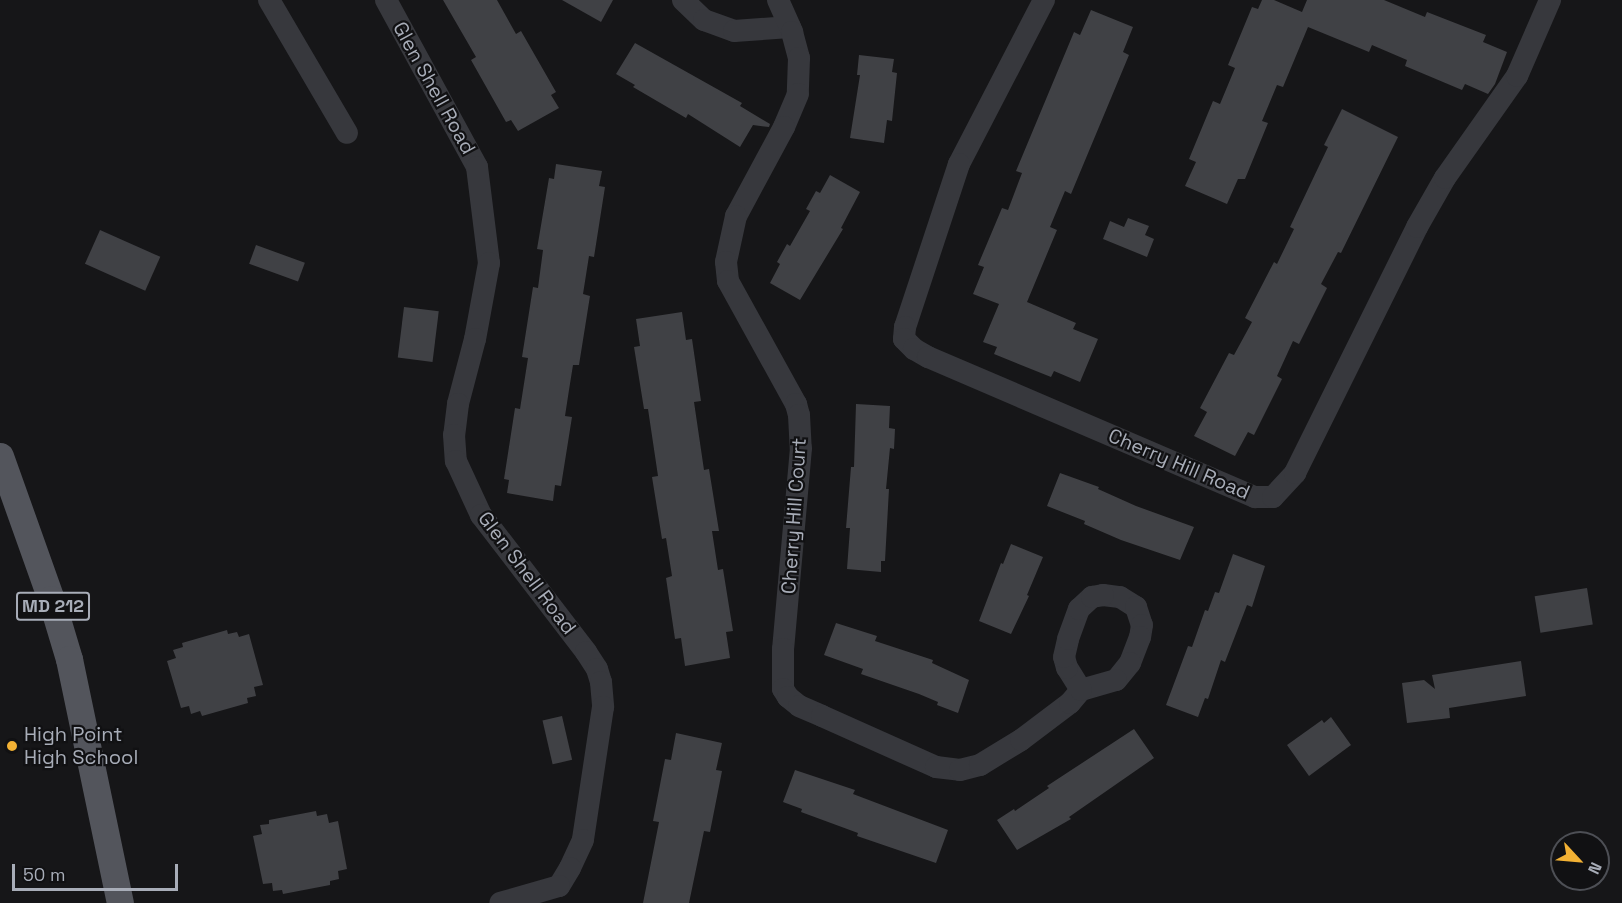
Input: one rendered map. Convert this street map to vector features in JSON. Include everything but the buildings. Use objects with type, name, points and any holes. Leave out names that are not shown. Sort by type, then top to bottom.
[{"type":"main road","name":"MD 212","points":[[0,456],[51,599],[69,659],[120,903]]},
{"type":"street","points":[[269,0],[347,133]]},
{"type":"street","name":"Glen Shell Road","points":[[386,0],[477,167],[489,263],[475,339],[458,404],[454,435],[456,461],[481,515],[586,652],[602,682],[603,707],[583,840],[559,886],[500,903]]},
{"type":"street","points":[[683,0],[704,20],[734,31],[790,27]]},
{"type":"street","name":"Cherry Hill Court","points":[[778,0],[790,27],[799,58],[798,94],[784,127],[736,216],[726,262],[728,281],[796,404],[799,415],[801,448],[783,649],[783,689],[788,697],[799,706],[936,767],[960,770],[980,765],[1022,740],[1070,703],[1081,690]]},
{"type":"street","name":"Cherry Hill Road","points":[[1044,0],[959,164],[905,327],[904,339],[914,349],[928,357],[1255,497],[1273,496],[1295,473],[1417,227],[1445,178],[1517,76],[1550,0]]},
{"type":"place","name":"High Point High School","points":[[12,746]]}]
